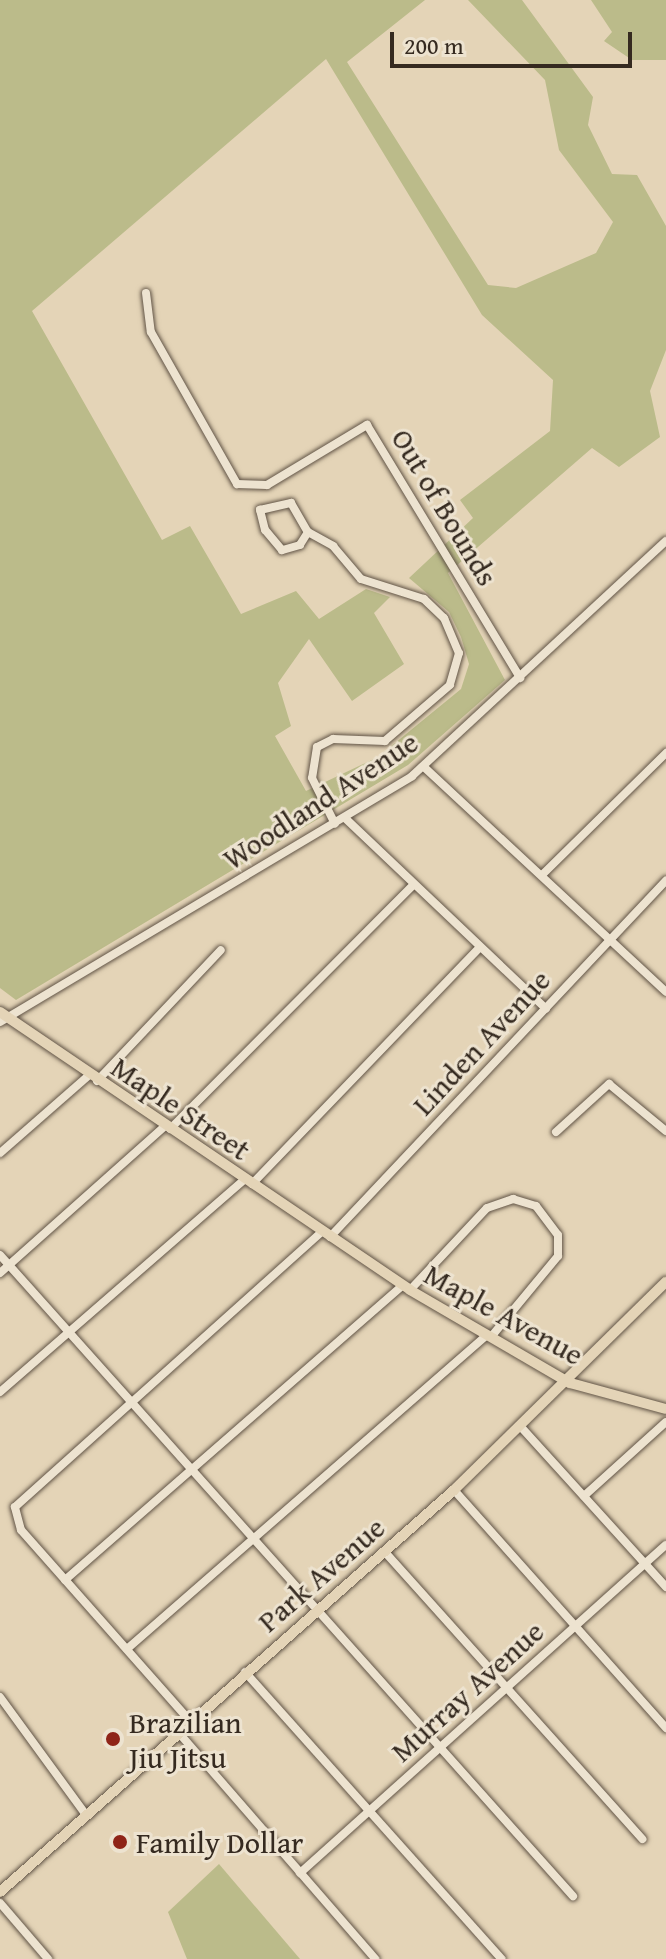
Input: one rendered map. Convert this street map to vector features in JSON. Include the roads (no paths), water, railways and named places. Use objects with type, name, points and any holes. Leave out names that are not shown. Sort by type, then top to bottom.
[{"type":"main road","name":"Maple Street","points":[[2,1017],[326,1234]]},
{"type":"main road","name":"Maple Avenue","points":[[326,1234],[406,1287],[570,1383],[666,1409]]},
{"type":"main road","name":"Park Avenue","points":[[0,1892],[454,1490],[570,1383],[666,1282]]},
{"type":"street","name":"Out of Bounds","points":[[146,293],[151,332],[237,484],[267,485],[367,425],[520,678]]},
{"type":"street","points":[[308,532],[300,545],[282,550],[265,530],[260,510],[287,501],[308,532],[333,546],[369,584],[424,599],[444,618],[459,653],[450,685],[385,741],[333,739],[317,747],[312,778],[335,824]]},
{"type":"street","name":"Woodland Avenue","points":[[2,1017],[335,824],[424,767],[666,541]]},
{"type":"street","points":[[543,874],[666,753]]},
{"type":"street","points":[[424,767],[543,874],[666,992]]},
{"type":"street","points":[[345,818],[546,1009]]},
{"type":"street","name":"Linden Avenue","points":[[65,1580],[18,1525],[14,1511],[129,1401],[326,1234],[546,1009],[666,880]]},
{"type":"street","points":[[0,1273],[168,1127],[413,885]]},
{"type":"street","points":[[0,1392],[248,1181],[479,948]]},
{"type":"street","points":[[0,1153],[93,1078],[221,950]]},
{"type":"street","points":[[556,1132],[597,1088],[609,1084],[666,1131]]},
{"type":"street","points":[[127,1649],[489,1336],[558,1256],[558,1235],[536,1206],[513,1199],[487,1208],[406,1287],[65,1580],[190,1721]]},
{"type":"street","points":[[0,1255],[250,1541],[573,1896]]},
{"type":"street","points":[[584,1496],[666,1422]]},
{"type":"street","points":[[521,1427],[666,1587]]},
{"type":"street","points":[[454,1490],[666,1728]]},
{"type":"street","name":"Murray Avenue","points":[[300,1873],[666,1545]]},
{"type":"street","points":[[384,1551],[642,1839]]},
{"type":"street","points":[[245,1672],[502,1959]]},
{"type":"street","points":[[0,1697],[86,1815]]},
{"type":"street","points":[[178,1732],[375,1959]]},
{"type":"street","points":[[0,1903],[48,1959]]},
{"type":"place","name":"Brazilian Jiu Jitsu","points":[[113,1739]]},
{"type":"place","name":"Family Dollar","points":[[120,1842]]}]
